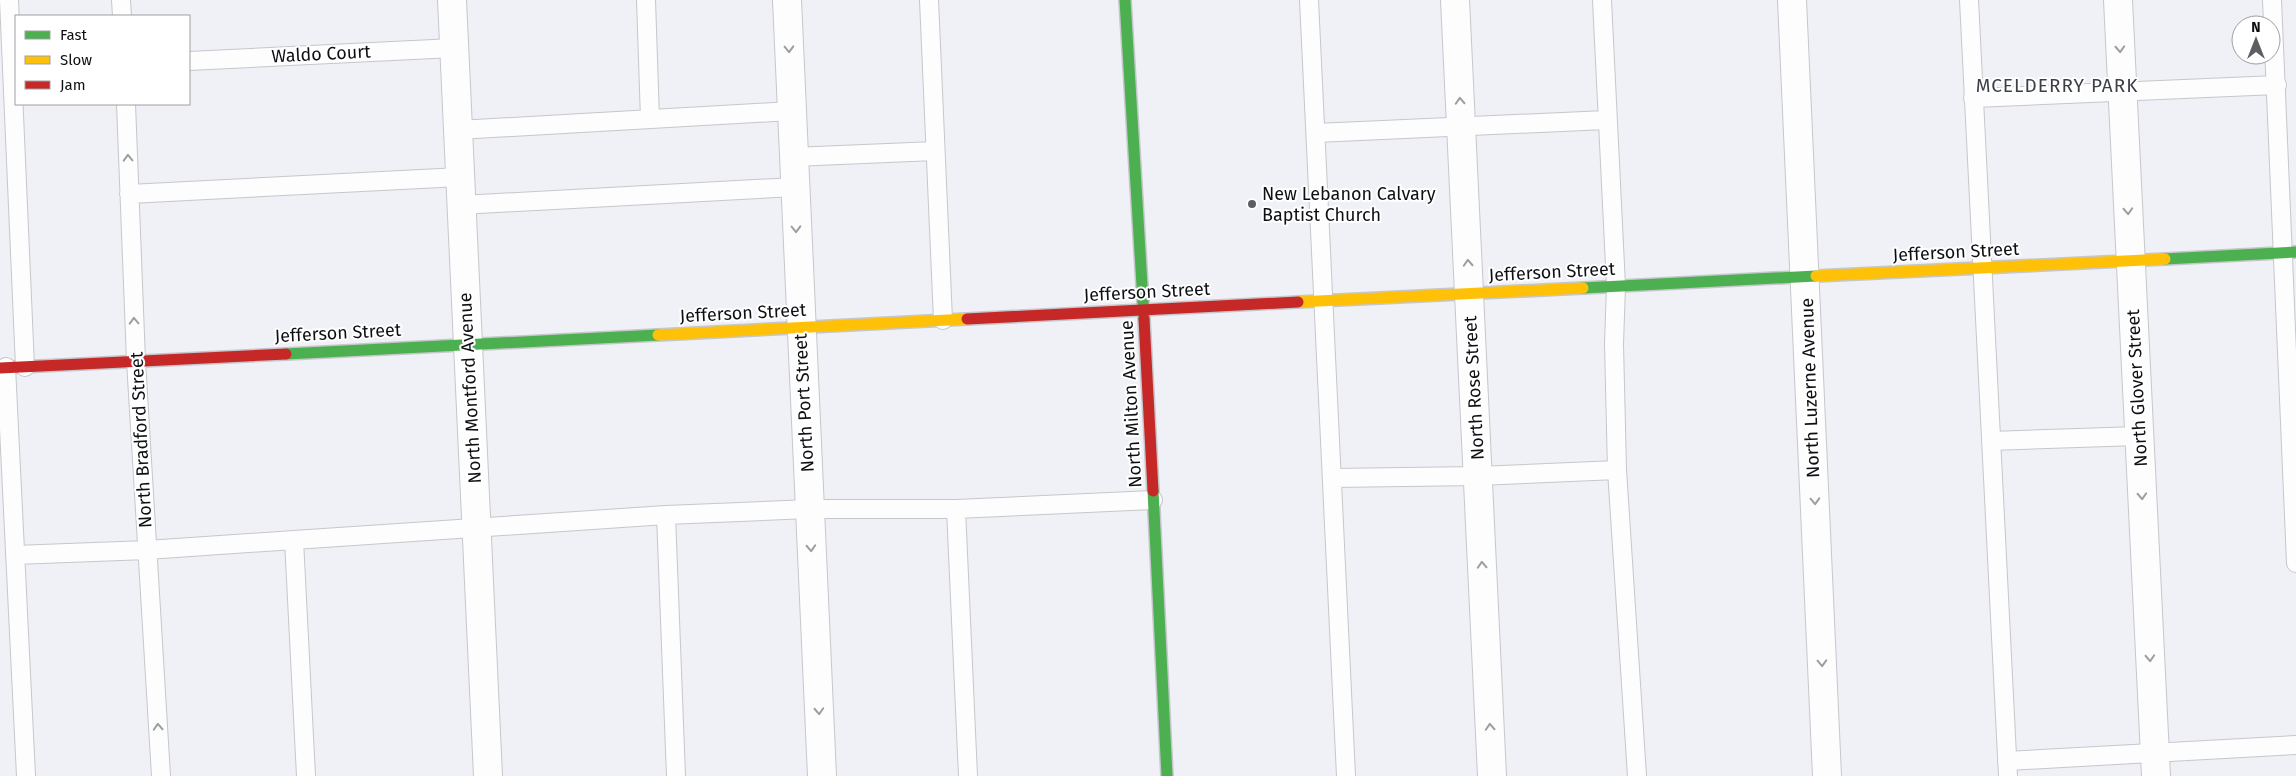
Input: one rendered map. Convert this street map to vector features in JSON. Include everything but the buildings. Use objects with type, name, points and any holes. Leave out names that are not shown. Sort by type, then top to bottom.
[{"type":"street","name":"North Montford Avenue","points":[[452,0],[488,776]]},
{"type":"street","name":"North Port Street","points":[[787,0],[822,776]]},
{"type":"street","name":"North Milton Avenue","points":[[1125,0],[1144,310],[1167,776]]},
{"type":"street","name":"North Rose Street","points":[[1455,0],[1492,776]]},
{"type":"street","name":"North Luzerne Avenue","points":[[1792,0],[1827,776]]},
{"type":"street","name":"North Glover Street","points":[[2118,0],[2155,765]]},
{"type":"street","name":"Jefferson Street","points":[[3,367],[2289,252]]},
{"type":"lane","points":[[8,0],[9,71],[25,367]]},
{"type":"lane","points":[[121,0],[122,15]]},
{"type":"lane","points":[[646,0],[650,119]]},
{"type":"lane","points":[[929,0],[943,320]]},
{"type":"lane","points":[[1309,0],[1346,776]]},
{"type":"lane","points":[[1602,0],[1606,120],[1616,286],[1614,344],[1617,470],[1637,776]]},
{"type":"lane","points":[[1969,0],[2007,769],[2155,765],[2296,745]]},
{"type":"lane","points":[[2272,0],[2276,85],[2289,252],[2296,563]]},
{"type":"lane","name":"Waldo Court","points":[[190,60],[454,48]]},
{"type":"lane","points":[[1974,98],[2276,85]]},
{"type":"lane","name":"North Bradford Street","points":[[126,105],[136,361],[161,776]]},
{"type":"lane","points":[[458,130],[791,111]]},
{"type":"lane","points":[[1316,132],[1606,120]]},
{"type":"lane","points":[[793,157],[935,151]]},
{"type":"lane","points":[[129,194],[460,177]]},
{"type":"lane","points":[[461,205],[794,187]]},
{"type":"lane","points":[[3,367],[26,776]]},
{"type":"lane","points":[[1991,441],[2139,436]]},
{"type":"lane","points":[[1332,478],[1478,476],[1617,470]]},
{"type":"lane","points":[[15,555],[147,550],[666,515],[809,509],[956,509],[1154,500]]},
{"type":"lane","points":[[956,509],[968,776]]},
{"type":"lane","points":[[666,515],[676,776]]},
{"type":"lane","points":[[294,540],[306,776]]},
{"type":"traffic: fast","points":[[1125,0],[1144,319]]},
{"type":"traffic: fast","points":[[2165,259],[2296,252]]},
{"type":"traffic: fast","points":[[1583,288],[1816,276]]},
{"type":"traffic: fast","points":[[286,354],[658,335]]},
{"type":"traffic: fast","points":[[1153,491],[1167,776]]},
{"type":"traffic: slow","points":[[1816,276],[2165,259]]},
{"type":"traffic: slow","points":[[1298,302],[1583,288]]},
{"type":"traffic: slow","points":[[658,335],[967,319]]},
{"type":"traffic: jam","points":[[967,319],[1298,302]]},
{"type":"traffic: jam","points":[[1144,319],[1153,491]]},
{"type":"traffic: jam","points":[[0,368],[286,354]]},
{"type":"place","name":"New Lebanon Calvary Baptist Church","points":[[1252,204]]},
{"type":"district","name":"MCELDERRY PARK","points":[[2057,85]]}]
